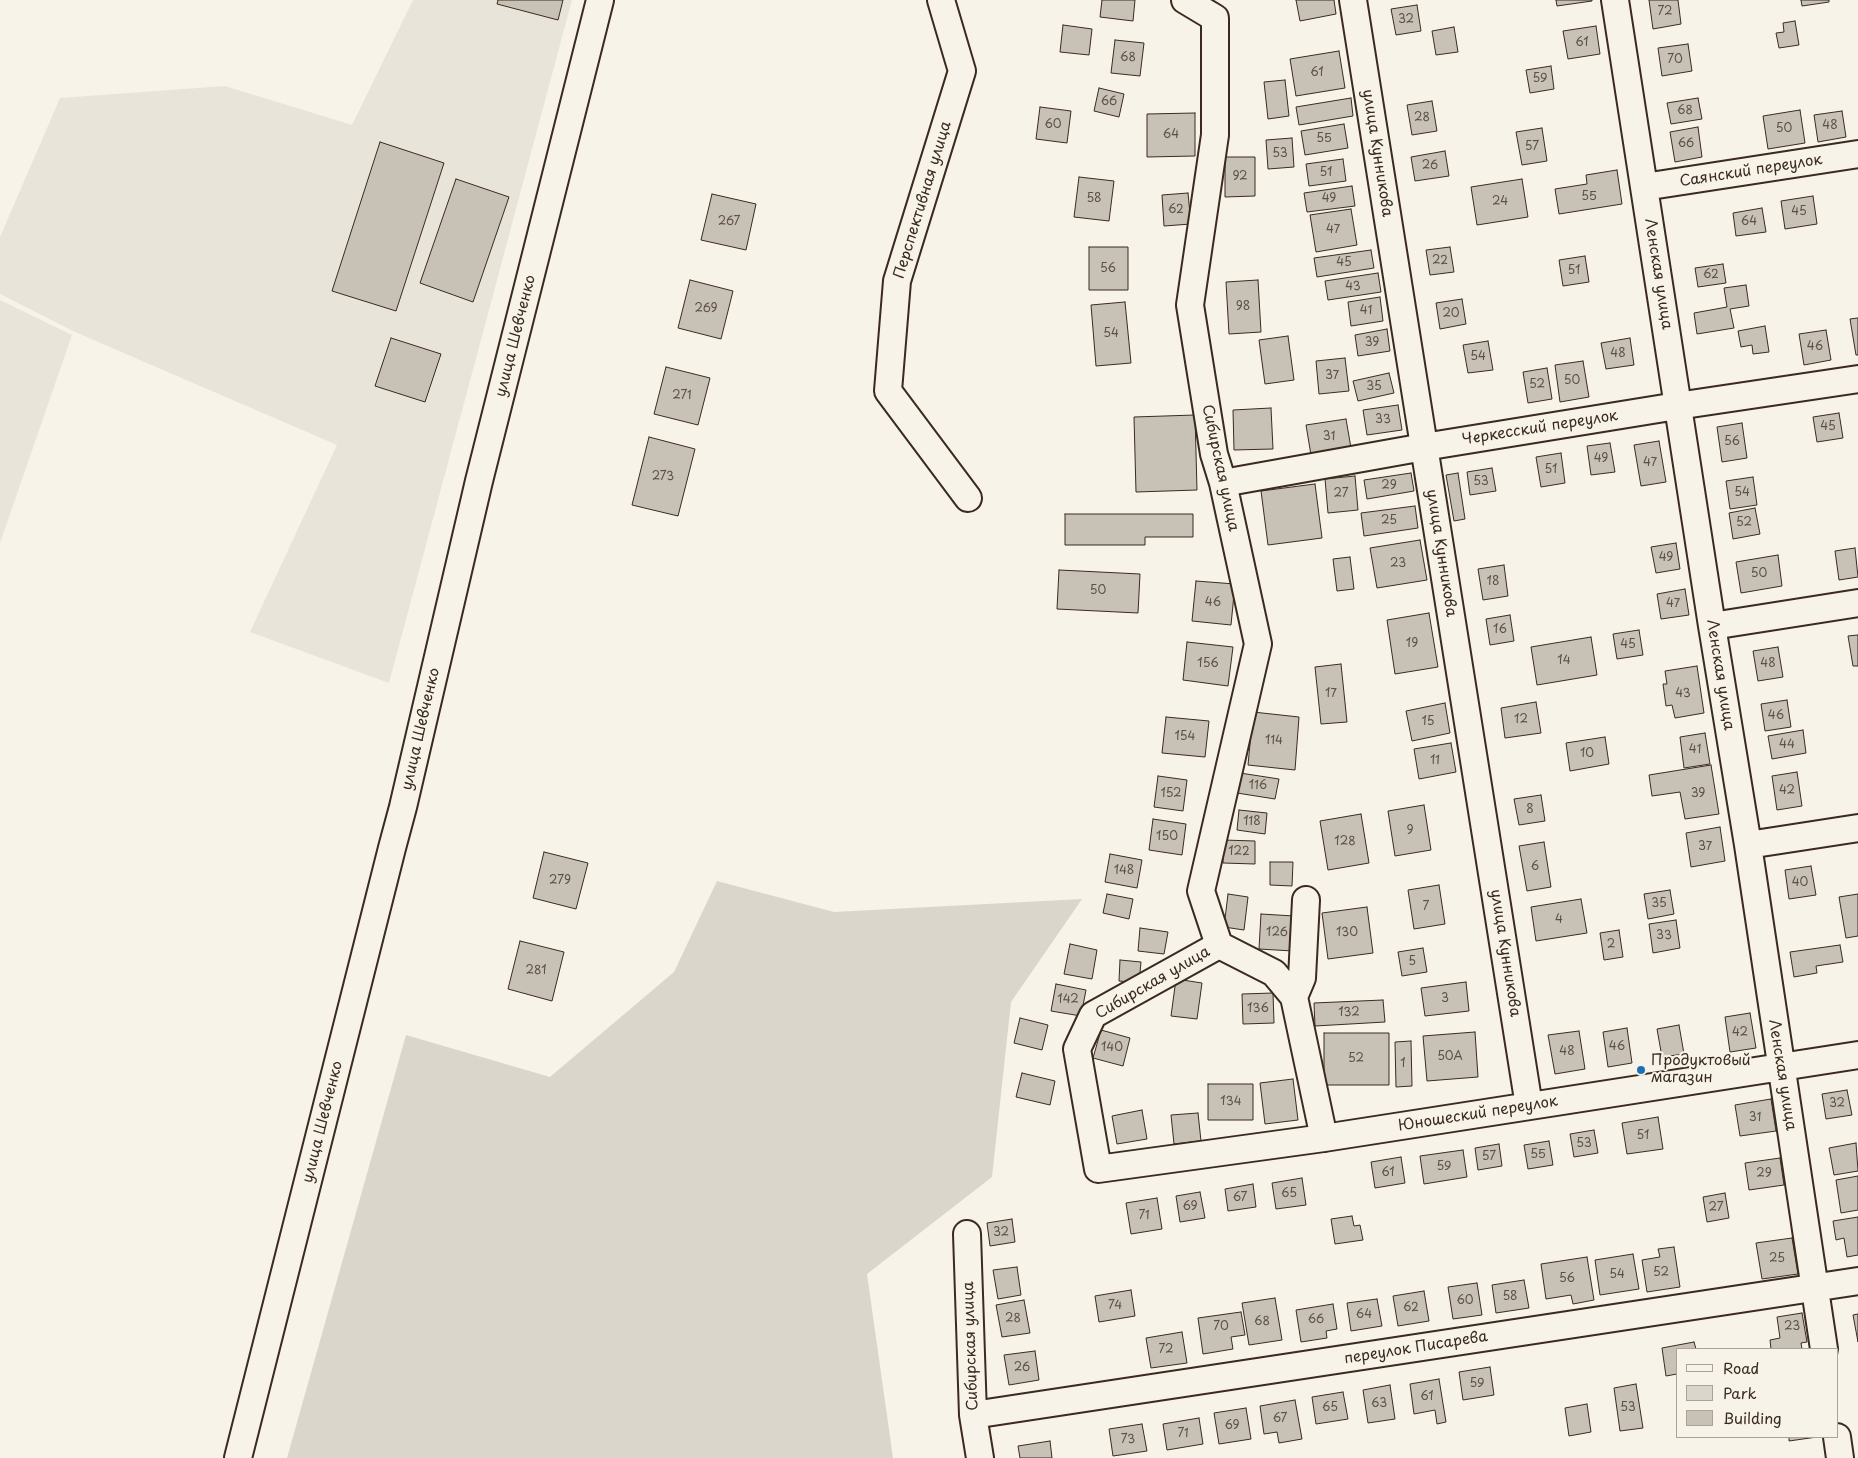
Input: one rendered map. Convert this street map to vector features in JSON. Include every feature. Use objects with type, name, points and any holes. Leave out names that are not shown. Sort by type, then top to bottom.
[{"type":"street","name":"улица Шевченко","points":[[238,1458],[403,808],[479,481],[600,0]]},
{"type":"street","name":"Перспективная улица","points":[[941,0],[962,71],[897,281],[888,391],[968,498]]},
{"type":"street","name":"Сибирская улица","points":[[1185,0],[1215,18],[1215,135],[1190,305],[1214,454],[1223,483],[1258,644],[1201,891],[1219,945],[1274,973],[1294,997],[1324,1138]]},
{"type":"street","name":"улица Кунникова","points":[[1353,0],[1529,1106]]},
{"type":"street","name":"Ленская улица","points":[[1616,0],[1712,626],[1748,845],[1824,1348]]},
{"type":"street","name":"Саянский переулок","points":[[1644,187],[1858,154]]},
{"type":"street","name":"Черкесский переулок","points":[[1223,483],[1424,447],[1858,379]]},
{"type":"street","points":[[1712,626],[1858,603]]},
{"type":"street","points":[[1748,845],[1858,828]]},
{"type":"street","points":[[1294,997],[1302,978],[1306,900]]},
{"type":"street","name":"Сибирская улица","points":[[1098,1168],[1077,1049],[1093,1015],[1219,945]]},
{"type":"street","name":"Юношеский переулок","points":[[1098,1168],[1324,1138],[1858,1055]]},
{"type":"street","name":"Сибирская улица","points":[[967,1234],[973,1414],[980,1458]]},
{"type":"street","name":"переулок Писарева","points":[[973,1414],[1858,1281]]},
{"type":"street","points":[[1837,1438],[1840,1458]]},
{"type":"shaded area","points":[[413,0],[572,0],[389,683],[250,632],[337,445],[75,332],[0,294],[0,237],[60,98],[225,86],[352,125]]},
{"type":"shaded area","points":[[0,300],[72,335],[0,543]]},
{"type":"green space","points":[[717,881],[834,912],[1082,899],[1011,1002],[992,1177],[867,1274],[893,1458],[287,1458],[406,1035],[550,1077],[674,972]]},
{"type":"building","points":[[498,0],[563,0],[558,20],[497,4]]},
{"type":"building","points":[[1102,0],[1135,0],[1133,21],[1100,17]]},
{"type":"building","points":[[1296,0],[1334,0],[1336,14],[1300,21]]},
{"type":"building","points":[[1556,0],[1592,0],[1592,1],[1557,6]]},
{"type":"building","points":[[1649,0],[1678,0],[1681,24],[1653,29]]},
{"type":"building","points":[[1801,0],[1829,0],[1829,2],[1802,6]]},
{"type":"building","points":[[1417,5],[1421,31],[1396,35],[1391,9]]},
{"type":"building","points":[[1795,21],[1799,45],[1779,48],[1776,33],[1784,32],[1783,23]]},
{"type":"building","points":[[1063,25],[1092,29],[1089,55],[1060,52]]},
{"type":"building","points":[[1596,26],[1600,54],[1568,59],[1563,31]]},
{"type":"building","points":[[1454,27],[1458,52],[1436,55],[1432,31]]},
{"type":"building","points":[[1115,40],[1144,43],[1140,76],[1111,73]]},
{"type":"building","points":[[1688,44],[1692,71],[1662,76],[1658,48]]},
{"type":"building","points":[[1339,51],[1345,88],[1296,96],[1290,59]]},
{"type":"building","points":[[1551,66],[1554,89],[1530,93],[1526,70]]},
{"type":"building","points":[[1285,80],[1289,116],[1268,119],[1264,82]]},
{"type":"building","points":[[1099,88],[1124,94],[1119,117],[1094,111]]},
{"type":"building","points":[[1351,98],[1353,116],[1299,125],[1296,107]]},
{"type":"building","points":[[1698,98],[1702,119],[1671,124],[1667,103]]},
{"type":"building","points":[[1432,101],[1437,131],[1412,135],[1407,105]]},
{"type":"building","points":[[1040,107],[1071,111],[1067,143],[1036,139]]},
{"type":"building","points":[[1800,110],[1805,143],[1768,149],[1763,116]]},
{"type":"building","points":[[1842,111],[1846,137],[1818,142],[1814,115]]},
{"type":"building","points":[[1195,113],[1195,156],[1147,157],[1147,114]]},
{"type":"building","points":[[1344,124],[1348,148],[1305,155],[1301,131]]},
{"type":"building","points":[[1698,127],[1702,157],[1675,162],[1670,132]]},
{"type":"building","points":[[1542,128],[1547,161],[1522,165],[1516,132]]},
{"type":"building","points":[[1292,138],[1294,167],[1268,169],[1266,140]]},
{"type":"building","points":[[380,142],[444,163],[396,311],[332,291]]},
{"type":"building","points":[[1445,151],[1449,176],[1415,181],[1411,157]]},
{"type":"building","points":[[1225,157],[1255,157],[1255,196],[1225,197]]},
{"type":"building","points":[[1343,159],[1346,181],[1309,186],[1306,164]]},
{"type":"building","points":[[1617,170],[1622,204],[1559,214],[1555,189],[1587,184],[1586,175]]},
{"type":"building","points":[[1079,177],[1114,181],[1109,221],[1074,217]]},
{"type":"building","points":[[456,179],[509,197],[473,302],[420,283]]},
{"type":"building","points":[[1522,179],[1528,217],[1477,225],[1471,187]]},
{"type":"building","points":[[1352,186],[1355,206],[1307,212],[1304,193]]},
{"type":"building","points":[[1188,193],[1191,224],[1164,226],[1162,195]]},
{"type":"building","points":[[712,194],[756,204],[746,250],[701,240]]},
{"type":"building","points":[[1813,196],[1817,224],[1785,229],[1781,201]]},
{"type":"building","points":[[1762,208],[1766,232],[1736,236],[1733,213]]},
{"type":"building","points":[[1351,209],[1357,245],[1316,252],[1310,215]]},
{"type":"building","points":[[1089,247],[1128,247],[1128,290],[1089,290]]},
{"type":"building","points":[[1450,247],[1454,272],[1430,275],[1426,250]]},
{"type":"building","points":[[1371,250],[1374,268],[1317,277],[1314,258]]},
{"type":"building","points":[[1585,256],[1589,282],[1563,286],[1559,260]]},
{"type":"building","points":[[1723,264],[1726,283],[1698,287],[1695,268]]},
{"type":"building","points":[[1378,273],[1381,292],[1328,300],[1325,281]]},
{"type":"building","points":[[690,280],[733,291],[721,339],[678,328]]},
{"type":"building","points":[[1258,280],[1261,332],[1229,334],[1226,282]]},
{"type":"building","points":[[1746,285],[1749,306],[1730,309],[1734,328],[1697,334],[1694,313],[1727,307],[1724,288]]},
{"type":"building","points":[[1380,297],[1383,321],[1351,326],[1348,302]]},
{"type":"building","points":[[1462,299],[1466,324],[1440,329],[1436,303]]},
{"type":"building","points":[[1125,302],[1131,363],[1096,366],[1091,305]]},
{"type":"building","points":[[1858,318],[1858,355],[1856,355],[1850,319]]},
{"type":"building","points":[[1765,326],[1769,352],[1753,354],[1752,345],[1741,347],[1738,331]]},
{"type":"building","points":[[1387,329],[1390,351],[1358,356],[1355,335]]},
{"type":"building","points":[[1826,330],[1831,360],[1804,365],[1799,334]]},
{"type":"building","points":[[1288,336],[1294,380],[1265,384],[1259,340]]},
{"type":"building","points":[[391,338],[441,354],[425,402],[375,386]]},
{"type":"building","points":[[1630,338],[1634,365],[1606,369],[1601,343]]},
{"type":"building","points":[[1488,341],[1493,370],[1468,373],[1463,345]]},
{"type":"building","points":[[1345,358],[1349,391],[1319,394],[1316,361]]},
{"type":"building","points":[[1583,361],[1589,397],[1560,402],[1555,365]]},
{"type":"building","points":[[666,367],[710,378],[698,425],[654,414]]},
{"type":"building","points":[[1547,368],[1552,399],[1528,403],[1523,372]]},
{"type":"building","points":[[1389,373],[1394,393],[1358,401],[1353,381]]},
{"type":"building","points":[[1398,405],[1402,430],[1367,435],[1363,410]]},
{"type":"building","points":[[1271,408],[1273,449],[1234,450],[1233,410]]},
{"type":"building","points":[[1839,413],[1843,438],[1817,442],[1813,417]]},
{"type":"building","points":[[1195,415],[1197,490],[1136,492],[1134,417]]},
{"type":"building","points":[[1346,419],[1351,448],[1311,455],[1306,425]]},
{"type":"building","points":[[1742,423],[1747,458],[1722,462],[1717,427]]},
{"type":"building","points":[[649,437],[695,449],[678,516],[632,505]]},
{"type":"building","points":[[1659,441],[1666,482],[1641,486],[1634,445]]},
{"type":"building","points":[[1610,443],[1615,472],[1591,475],[1587,446]]},
{"type":"building","points":[[1561,453],[1565,483],[1541,487],[1536,457]]},
{"type":"building","points":[[1492,468],[1496,491],[1470,495],[1467,472]]},
{"type":"building","points":[[1411,473],[1414,491],[1367,499],[1364,480]]},
{"type":"building","points":[[1458,473],[1465,519],[1454,521],[1446,475]]},
{"type":"building","points":[[1355,476],[1358,510],[1328,513],[1325,479]]},
{"type":"building","points":[[1753,477],[1757,505],[1730,509],[1726,481]]},
{"type":"building","points":[[1315,484],[1322,538],[1268,545],[1261,491]]},
{"type":"building","points":[[1415,506],[1418,528],[1364,536],[1361,513]]},
{"type":"building","points":[[1755,508],[1760,534],[1733,539],[1729,513]]},
{"type":"building","points":[[1065,514],[1193,514],[1193,537],[1145,537],[1145,545],[1065,545]]},
{"type":"building","points":[[1420,540],[1427,580],[1377,588],[1370,548]]},
{"type":"building","points":[[1676,543],[1680,569],[1656,573],[1651,547]]},
{"type":"building","points":[[1855,548],[1858,577],[1839,580],[1835,551]]},
{"type":"building","points":[[1778,555],[1782,586],[1741,593],[1736,562]]},
{"type":"building","points":[[1350,557],[1354,589],[1337,591],[1333,559]]},
{"type":"building","points":[[1504,565],[1508,596],[1483,600],[1478,569]]},
{"type":"building","points":[[1059,570],[1140,574],[1138,613],[1057,609]]},
{"type":"building","points":[[1196,581],[1235,584],[1231,625],[1192,621]]},
{"type":"building","points":[[1685,589],[1689,615],[1661,619],[1657,594]]},
{"type":"building","points":[[1429,613],[1438,667],[1395,674],[1387,620]]},
{"type":"building","points":[[1510,615],[1514,641],[1490,645],[1486,619]]},
{"type":"building","points":[[1639,630],[1643,655],[1617,659],[1613,634]]},
{"type":"building","points":[[1858,635],[1858,666],[1853,666],[1848,636]]},
{"type":"building","points":[[1591,637],[1597,675],[1537,685],[1531,647]]},
{"type":"building","points":[[1187,642],[1233,647],[1228,686],[1183,680]]},
{"type":"building","points":[[1778,647],[1783,677],[1758,681],[1753,651]]},
{"type":"building","points":[[1341,664],[1347,722],[1321,724],[1315,667]]},
{"type":"building","points":[[1697,666],[1704,713],[1675,718],[1672,705],[1666,706],[1663,684],[1667,684],[1665,671]]},
{"type":"building","points":[[1787,700],[1791,727],[1765,731],[1761,704]]},
{"type":"building","points":[[1536,702],[1541,733],[1505,738],[1501,708]]},
{"type":"building","points":[[1445,703],[1450,733],[1412,741],[1406,711]]},
{"type":"building","points":[[1253,712],[1299,717],[1295,770],[1248,765]]},
{"type":"building","points":[[1166,717],[1209,721],[1205,757],[1162,753]]},
{"type":"building","points":[[1803,730],[1806,753],[1772,759],[1768,736]]},
{"type":"building","points":[[1705,733],[1710,764],[1684,768],[1680,737]]},
{"type":"building","points":[[1605,737],[1609,764],[1570,771],[1566,743]]},
{"type":"building","points":[[1451,743],[1456,772],[1419,779],[1414,749]]},
{"type":"building","points":[[1711,765],[1719,814],[1685,819],[1680,792],[1652,796],[1649,775]]},
{"type":"building","points":[[1797,772],[1802,806],[1777,810],[1772,776]]},
{"type":"building","points":[[1240,773],[1279,779],[1275,799],[1237,793]]},
{"type":"building","points":[[1158,776],[1187,780],[1183,811],[1154,807]]},
{"type":"building","points":[[1541,795],[1545,821],[1519,825],[1514,799]]},
{"type":"building","points":[[1424,805],[1431,850],[1395,856],[1388,811]]},
{"type":"building","points":[[1239,810],[1267,813],[1265,834],[1237,830]]},
{"type":"building","points":[[1361,814],[1369,863],[1328,870],[1320,821]]},
{"type":"building","points":[[1153,819],[1186,824],[1182,855],[1149,850]]},
{"type":"building","points":[[1720,827],[1725,861],[1691,867],[1686,833]]},
{"type":"building","points":[[1223,840],[1255,841],[1255,864],[1223,863]]},
{"type":"building","points":[[1544,842],[1551,887],[1527,891],[1519,846]]},
{"type":"building","points":[[544,852],[588,863],[576,909],[533,898]]},
{"type":"building","points":[[1110,854],[1142,860],[1137,888],[1105,882]]},
{"type":"building","points":[[1270,862],[1293,862],[1292,886],[1270,885]]},
{"type":"building","points":[[1811,866],[1816,895],[1789,899],[1785,870]]},
{"type":"building","points":[[1439,885],[1445,924],[1414,929],[1408,890]]},
{"type":"building","points":[[1670,890],[1674,914],[1648,919],[1644,894]]},
{"type":"building","points":[[1107,894],[1133,899],[1129,919],[1103,913]]},
{"type":"building","points":[[1228,894],[1248,897],[1244,930],[1224,927]]},
{"type":"building","points":[[1858,894],[1858,936],[1846,938],[1839,897]]},
{"type":"building","points":[[1581,899],[1587,933],[1536,941],[1531,907]]},
{"type":"building","points":[[1367,907],[1373,953],[1328,959],[1322,913]]},
{"type":"building","points":[[1261,914],[1294,916],[1293,951],[1259,949]]},
{"type":"building","points":[[1676,920],[1680,948],[1653,953],[1649,924]]},
{"type":"building","points":[[1140,928],[1168,932],[1164,954],[1138,951]]},
{"type":"building","points":[[1619,930],[1623,957],[1604,960],[1600,933]]},
{"type":"building","points":[[520,941],[564,952],[552,1001],[508,989]]},
{"type":"building","points":[[1070,944],[1097,950],[1092,979],[1064,974]]},
{"type":"building","points":[[1840,945],[1843,962],[1816,966],[1817,973],[1794,977],[1790,952]]},
{"type":"building","points":[[1423,948],[1427,972],[1402,976],[1398,952]]},
{"type":"building","points":[[1120,960],[1141,962],[1139,983],[1119,981]]},
{"type":"building","points":[[1176,979],[1202,983],[1197,1019],[1171,1016]]},
{"type":"building","points":[[1466,982],[1469,1011],[1425,1016],[1421,988]]},
{"type":"building","points":[[1056,984],[1086,990],[1081,1016],[1051,1011]]},
{"type":"building","points":[[1273,993],[1274,1023],[1243,1024],[1242,994]]},
{"type":"building","points":[[1383,1000],[1385,1022],[1315,1026],[1314,1003]]},
{"type":"building","points":[[1750,1013],[1756,1048],[1730,1052],[1725,1017]]},
{"type":"building","points":[[1020,1018],[1048,1025],[1042,1050],[1014,1043]]},
{"type":"building","points":[[1679,1025],[1684,1054],[1662,1057],[1657,1029]]},
{"type":"building","points":[[1627,1028],[1632,1063],[1608,1067],[1603,1032]]},
{"type":"building","points":[[1101,1030],[1130,1038],[1123,1066],[1093,1058]]},
{"type":"building","points":[[1579,1031],[1585,1069],[1555,1074],[1548,1035]]},
{"type":"building","points":[[1475,1032],[1478,1077],[1427,1081],[1423,1036]]},
{"type":"building","points":[[1324,1033],[1389,1033],[1389,1085],[1324,1085]]},
{"type":"building","points":[[1411,1041],[1412,1086],[1396,1087],[1395,1042]]},
{"type":"building","points":[[1022,1073],[1055,1081],[1050,1105],[1016,1097]]},
{"type":"building","points":[[1293,1079],[1298,1120],[1265,1124],[1260,1083]]},
{"type":"building","points":[[1208,1084],[1253,1084],[1253,1120],[1208,1120]]},
{"type":"building","points":[[1847,1090],[1852,1115],[1826,1119],[1822,1094]]},
{"type":"building","points":[[1771,1099],[1776,1131],[1740,1136],[1735,1105]]},
{"type":"building","points":[[1142,1110],[1147,1139],[1117,1144],[1112,1116]]},
{"type":"building","points":[[1198,1113],[1201,1141],[1174,1144],[1171,1115]]},
{"type":"building","points":[[1658,1117],[1663,1149],[1627,1154],[1622,1123]]},
{"type":"building","points":[[1594,1130],[1598,1153],[1574,1157],[1570,1134]]},
{"type":"building","points":[[1549,1141],[1553,1165],[1528,1169],[1524,1145]]},
{"type":"building","points":[[1856,1143],[1858,1171],[1834,1175],[1829,1148]]},
{"type":"building","points":[[1499,1144],[1502,1166],[1478,1170],[1475,1148]]},
{"type":"building","points":[[1463,1150],[1467,1177],[1424,1184],[1420,1156]]},
{"type":"building","points":[[1401,1157],[1405,1183],[1375,1188],[1371,1162]]},
{"type":"building","points":[[1780,1158],[1784,1185],[1749,1190],[1745,1163]]},
{"type":"building","points":[[1858,1176],[1858,1210],[1841,1213],[1836,1180]]},
{"type":"building","points":[[1302,1178],[1306,1205],[1276,1209],[1272,1183]]},
{"type":"building","points":[[1253,1184],[1256,1207],[1228,1211],[1225,1189]]},
{"type":"building","points":[[1200,1192],[1205,1218],[1180,1222],[1176,1196]]},
{"type":"building","points":[[1725,1193],[1729,1218],[1707,1222],[1703,1197]]},
{"type":"building","points":[[1157,1198],[1162,1229],[1131,1234],[1126,1203]]},
{"type":"building","points":[[1352,1216],[1354,1226],[1360,1225],[1363,1240],[1335,1244],[1331,1219]]},
{"type":"building","points":[[1858,1217],[1858,1255],[1847,1257],[1844,1238],[1836,1240],[1833,1221]]},
{"type":"building","points":[[1012,1219],[1015,1242],[990,1246],[987,1223]]},
{"type":"building","points":[[1792,1238],[1798,1274],[1762,1279],[1756,1243]]},
{"type":"building","points":[[1674,1247],[1680,1287],[1647,1292],[1642,1260],[1660,1257],[1658,1249]]},
{"type":"building","points":[[1633,1254],[1639,1289],[1600,1295],[1595,1260]]},
{"type":"building","points":[[1587,1257],[1594,1300],[1573,1304],[1571,1295],[1546,1299],[1541,1264]]},
{"type":"building","points":[[1017,1267],[1021,1295],[998,1299],[993,1270]]},
{"type":"building","points":[[1524,1280],[1529,1308],[1496,1313],[1492,1285]]},
{"type":"building","points":[[1477,1283],[1482,1315],[1453,1319],[1448,1287]]},
{"type":"building","points":[[1131,1290],[1135,1316],[1099,1322],[1095,1296]]},
{"type":"building","points":[[1424,1291],[1429,1321],[1398,1326],[1393,1296]]},
{"type":"building","points":[[1275,1298],[1282,1340],[1249,1345],[1242,1303]]},
{"type":"building","points":[[1377,1299],[1382,1326],[1351,1331],[1347,1303]]},
{"type":"building","points":[[1024,1300],[1030,1333],[1002,1337],[996,1305]]},
{"type":"building","points":[[1333,1304],[1337,1329],[1326,1331],[1327,1338],[1301,1342],[1296,1310]]},
{"type":"building","points":[[1241,1312],[1245,1335],[1231,1337],[1233,1349],[1203,1354],[1198,1318]]},
{"type":"building","points":[[1802,1313],[1807,1342],[1801,1343],[1802,1348],[1771,1348],[1770,1340],[1780,1338],[1777,1317]]},
{"type":"building","points":[[1858,1314],[1858,1342],[1853,1315]]},
{"type":"building","points":[[1182,1332],[1187,1363],[1151,1368],[1146,1338]]},
{"type":"building","points":[[1694,1342],[1696,1348],[1676,1348],[1676,1374],[1666,1376],[1662,1348]]},
{"type":"building","points":[[1035,1351],[1039,1380],[1009,1385],[1004,1355]]},
{"type":"building","points":[[1490,1367],[1494,1395],[1463,1400],[1459,1372]]},
{"type":"building","points":[[1439,1379],[1446,1422],[1437,1424],[1435,1410],[1414,1414],[1410,1384]]},
{"type":"building","points":[[1636,1384],[1643,1428],[1620,1431],[1614,1388]]},
{"type":"building","points":[[1390,1385],[1395,1419],[1368,1423],[1363,1390]]},
{"type":"building","points":[[1343,1392],[1348,1419],[1316,1424],[1312,1397]]},
{"type":"building","points":[[1295,1400],[1302,1439],[1279,1443],[1277,1432],[1264,1434],[1260,1406]]},
{"type":"building","points":[[1587,1404],[1591,1432],[1569,1436],[1565,1408]]},
{"type":"building","points":[[1246,1408],[1251,1439],[1219,1444],[1214,1413]]},
{"type":"building","points":[[1199,1418],[1203,1444],[1167,1450],[1163,1424]]},
{"type":"building","points":[[1142,1424],[1147,1451],[1113,1456],[1109,1429]]},
{"type":"building","points":[[1789,1438],[1810,1438],[1789,1441]]},
{"type":"building","points":[[1050,1441],[1052,1458],[1020,1458],[1018,1446]]},
{"type":"place","name":"Продуктовый магазин","points":[[1641,1070]]}]
